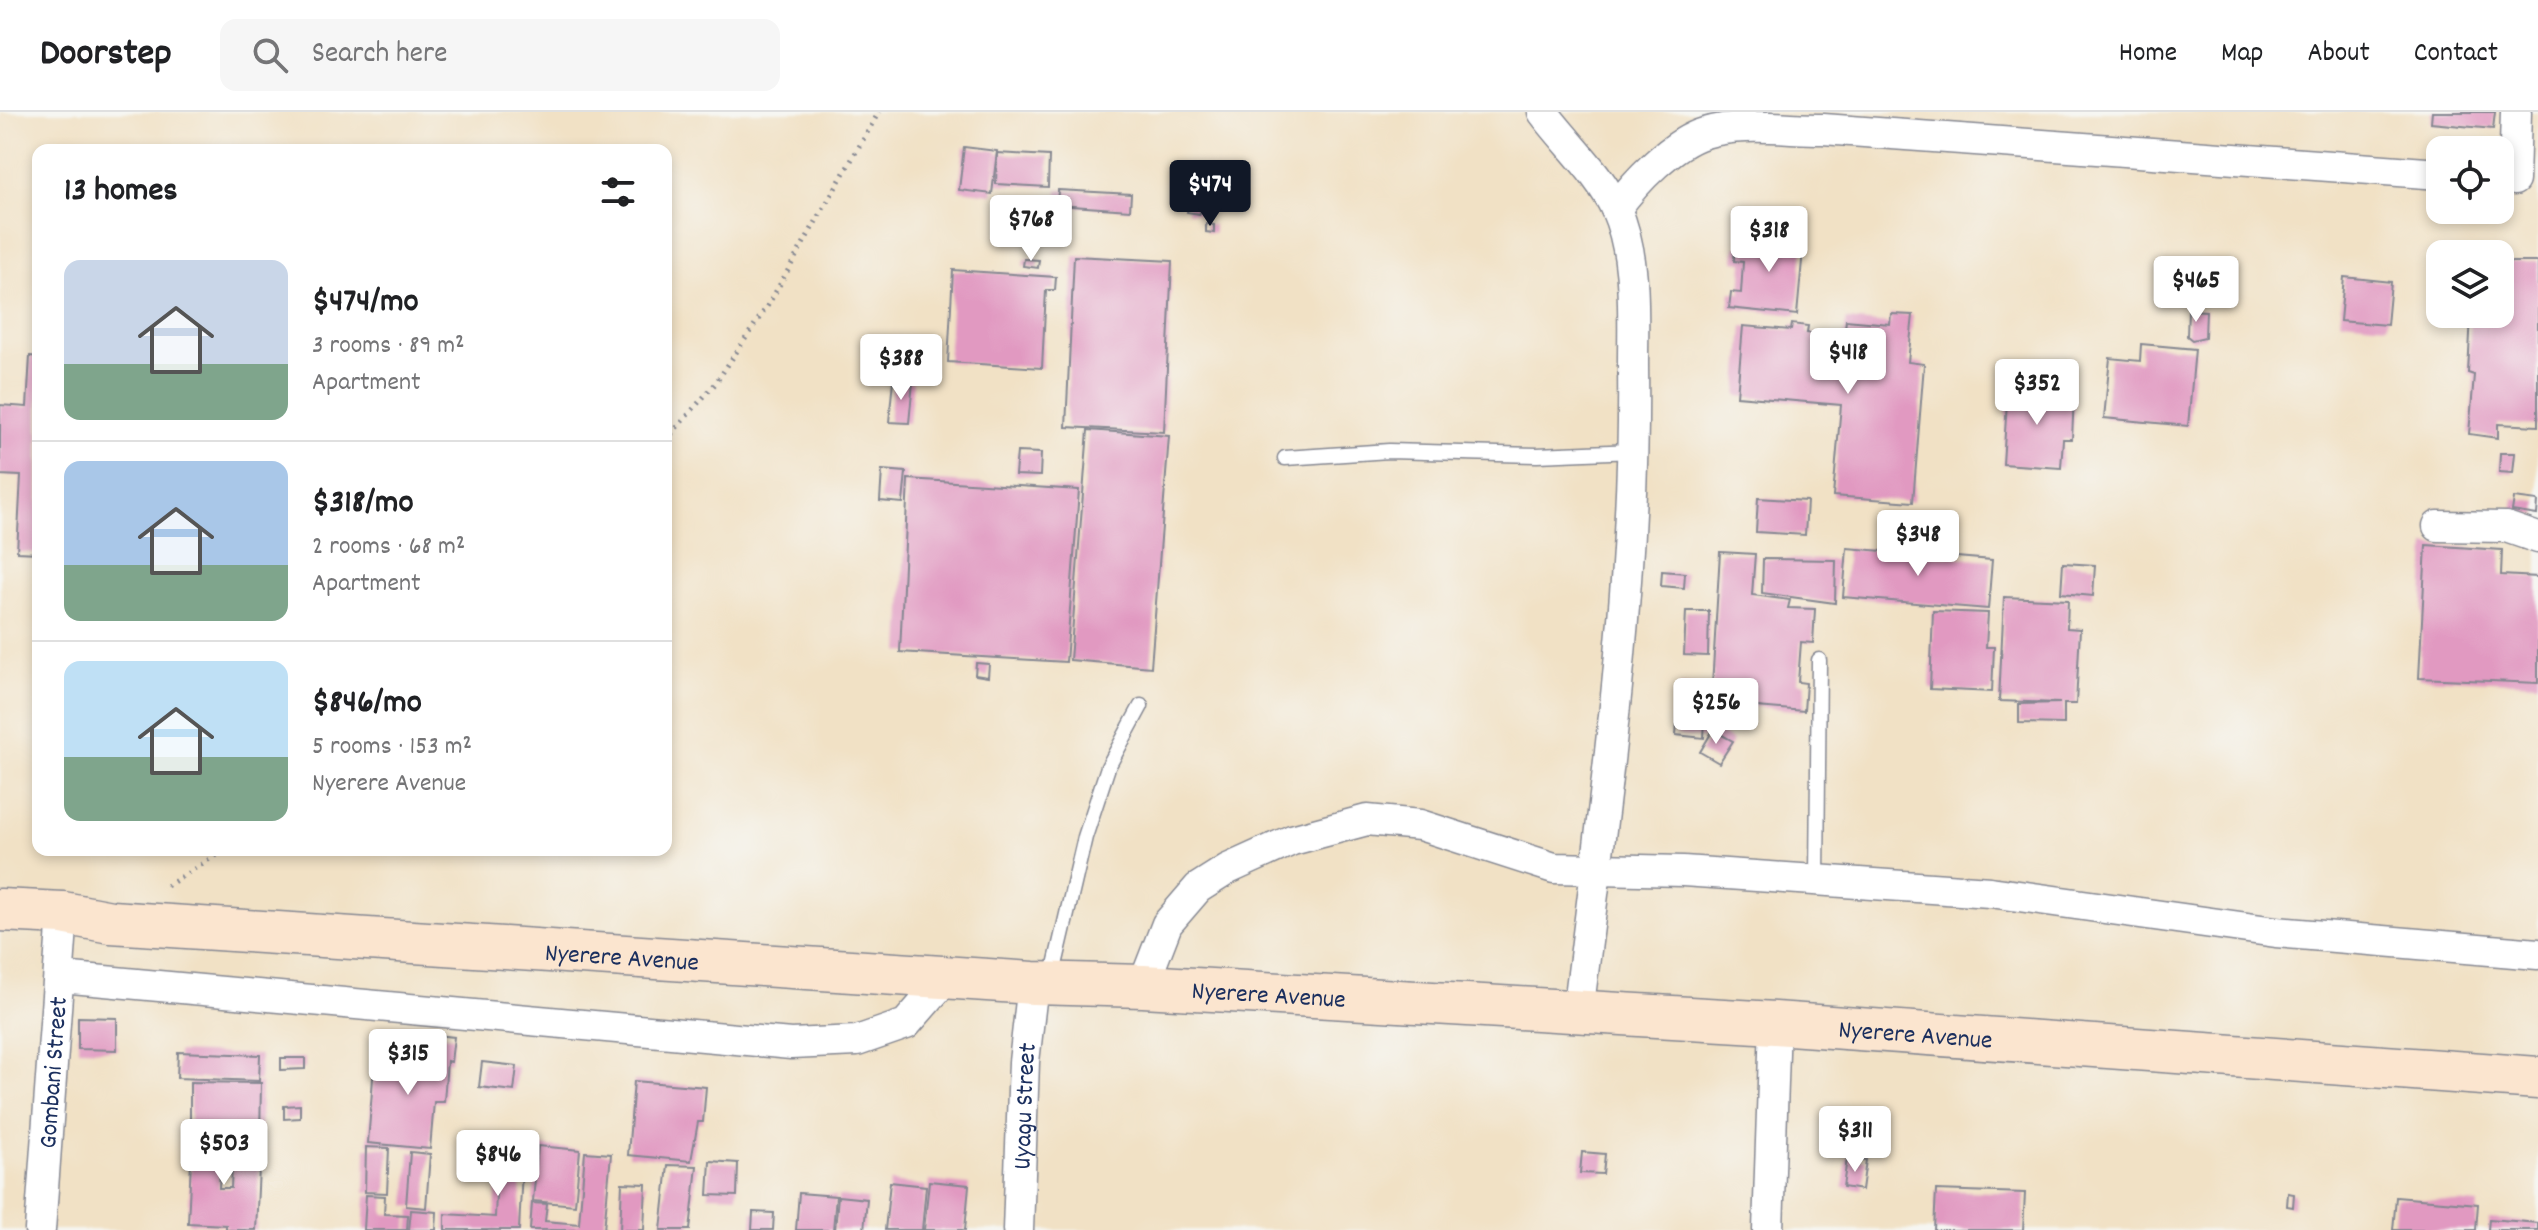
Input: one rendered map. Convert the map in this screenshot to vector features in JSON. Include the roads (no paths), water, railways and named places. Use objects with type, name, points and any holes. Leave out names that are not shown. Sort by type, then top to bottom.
[{"type":"street","points":[[1543,112],[1616,209],[1627,246],[1633,294],[1635,451],[1596,871],[1578,1012]]},
{"type":"street","points":[[2516,112],[2517,180]]},
{"type":"street","points":[[1616,209],[1650,169],[1682,146],[1703,133],[1739,129],[1823,129],[2426,173]]},
{"type":"street","points":[[2438,526],[2506,527],[2538,538]]},
{"type":"street","points":[[1143,986],[1167,924],[1198,888],[1228,869],[1292,840],[1367,820],[1420,825],[1554,868],[1817,879],[1990,892],[2276,932],[2538,954]]},
{"type":"street","name":"Nyerere Avenue","points":[[0,910],[63,913],[111,922],[1042,983],[1143,986],[1775,1023],[2538,1078]]},
{"type":"street","name":"Gombani Street","points":[[40,1230],[61,977],[63,913]]},
{"type":"street","points":[[61,977],[791,1044],[857,1041],[906,1024],[949,975]]},
{"type":"street","name":"Uyagu Street","points":[[1018,1230],[1024,1062],[1042,983]]},
{"type":"street","points":[[1768,1230],[1775,1023]]},
{"type":"lane","points":[[1285,458],[1389,451],[1537,455],[1635,451]]},
{"type":"lane","points":[[1817,879],[1819,660]]},
{"type":"lane","points":[[1042,983],[1108,767],[1141,706]]}]
